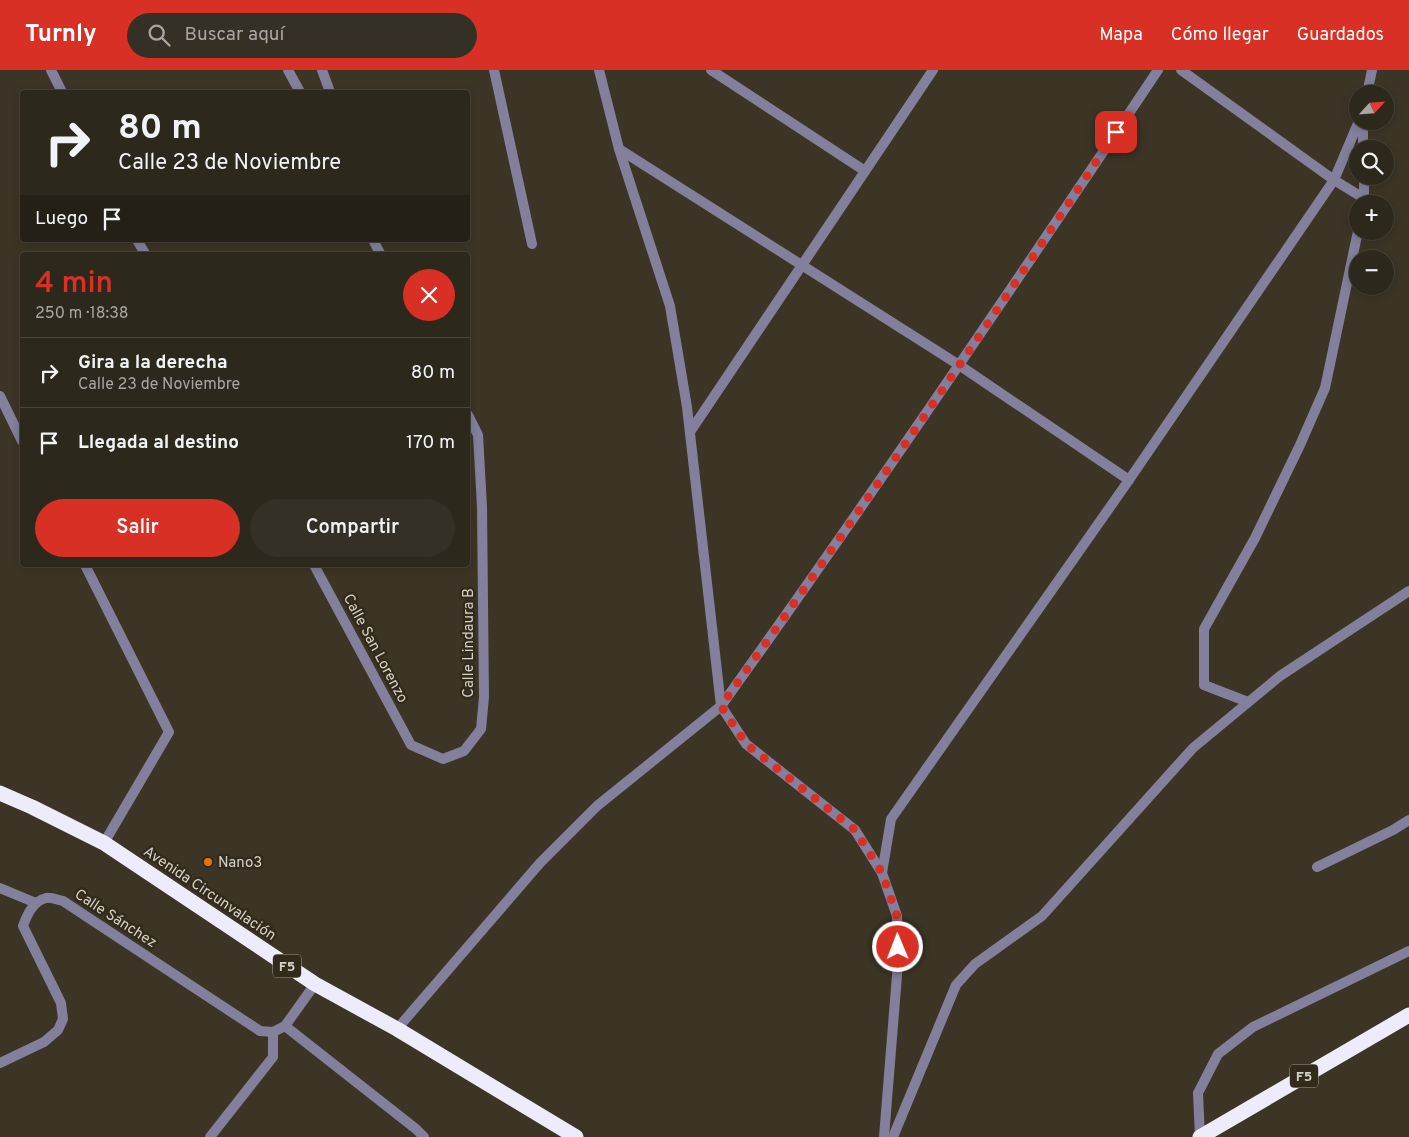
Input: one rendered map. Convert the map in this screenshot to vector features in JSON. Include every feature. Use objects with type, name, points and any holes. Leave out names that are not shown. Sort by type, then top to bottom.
[{"type":"highway","name":"Avenida Circunvalación","points":[[0,793],[32,807],[104,844],[315,984],[397,1029],[576,1137]]},
{"type":"highway","name":"F5","points":[[1200,1137],[1409,1015]]},
{"type":"street","points":[[51,70],[61,90]]},
{"type":"street","points":[[288,70],[299,90]]},
{"type":"street","points":[[322,70],[329,90]]},
{"type":"street","points":[[494,70],[532,244]]},
{"type":"street","points":[[598,70],[619,149],[670,306],[690,432],[721,706],[746,744],[855,830],[882,873],[897,916],[898,962],[884,1137]]},
{"type":"street","points":[[711,70],[865,171]]},
{"type":"street","points":[[690,432],[933,70]]},
{"type":"street","points":[[397,1029],[540,863],[597,806],[721,706],[790,610],[959,365],[1158,70]]},
{"type":"street","points":[[1182,70],[1355,195]]},
{"type":"street","points":[[1369,85],[1372,70]]},
{"type":"street","points":[[882,873],[891,819],[1129,480],[1334,180],[1357,130]]},
{"type":"street","points":[[619,149],[959,365],[1129,480]]},
{"type":"street","points":[[1248,702],[1204,684],[1204,628],[1255,538],[1300,445],[1324,388],[1356,240]]},
{"type":"street","points":[[0,396],[20,437]]},
{"type":"street","name":"Calle Lindaura B","points":[[411,745],[443,758],[464,751],[482,729],[484,697],[482,507],[478,435],[470,419]]},
{"type":"street","points":[[86,567],[168,732],[104,844]]},
{"type":"street","name":"Calle San Lorenzo","points":[[315,567],[411,745]]},
{"type":"street","points":[[893,1137],[956,985],[975,964],[1042,916],[1193,748],[1280,676],[1409,590]]},
{"type":"street","points":[[1318,867],[1393,830],[1409,820]]},
{"type":"street","points":[[0,888],[36,903],[27,915],[24,926],[61,1003],[63,1019],[58,1030],[44,1042],[0,1062]]},
{"type":"street","name":"Calle Sánchez","points":[[36,903],[47,898],[63,901],[260,1031],[274,1032]]},
{"type":"street","points":[[1200,1137],[1198,1093],[1218,1054],[1253,1027],[1409,951]]},
{"type":"street","points":[[210,1137],[273,1057],[274,1032],[285,1026],[315,984]]},
{"type":"street","points":[[285,1026],[424,1137]]},
{"type":"place","name":"Nano3","points":[[208,862]]},
{"type":"route","points":[[898,947],[897,916],[882,873],[855,830],[746,744],[721,706],[790,610],[991,319],[1116,132]]}]
